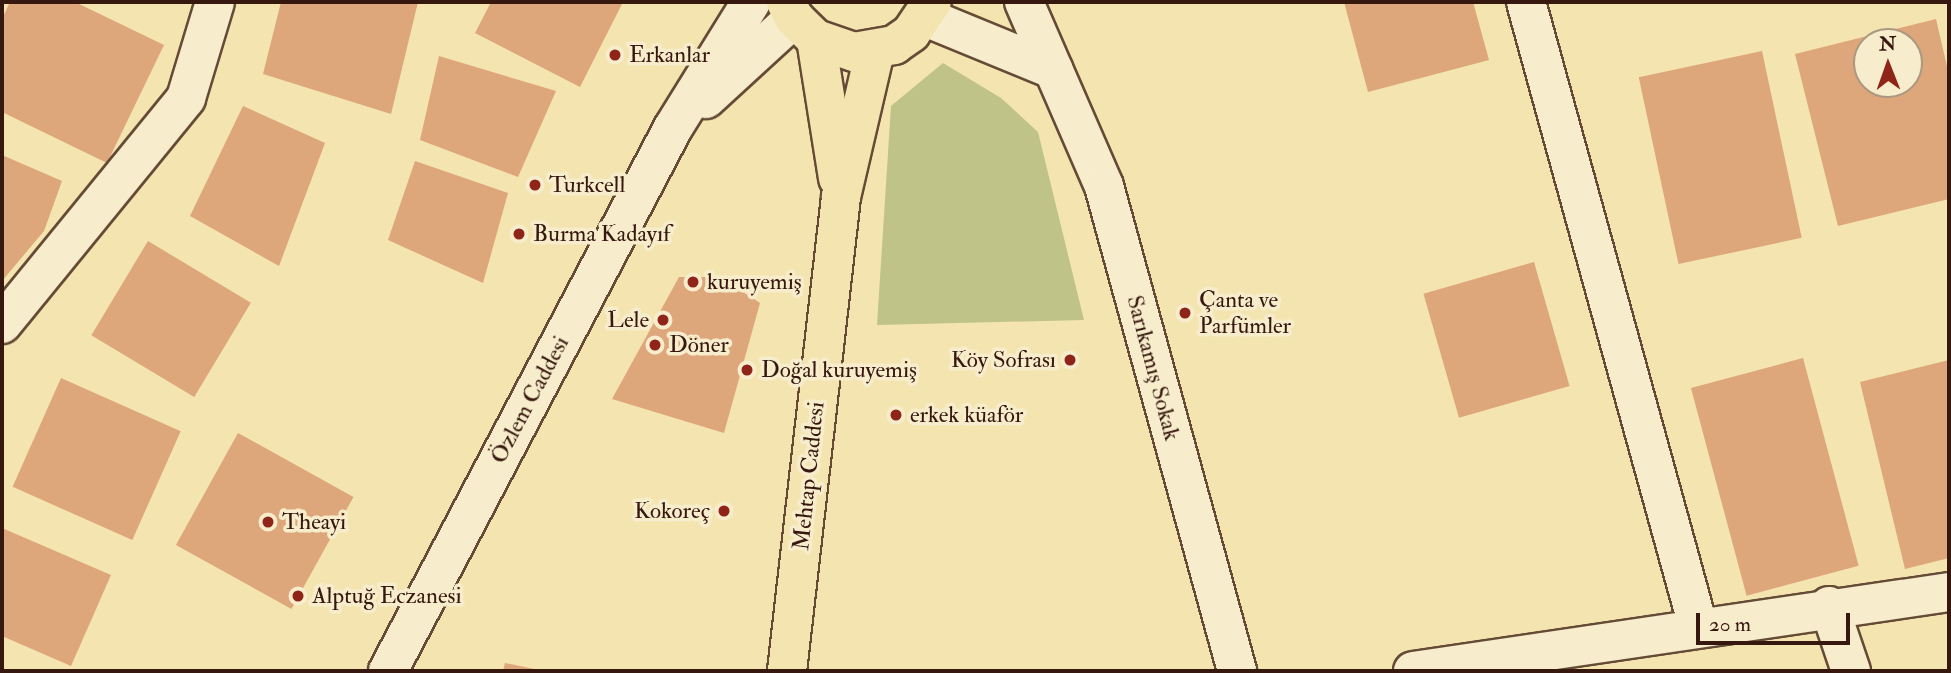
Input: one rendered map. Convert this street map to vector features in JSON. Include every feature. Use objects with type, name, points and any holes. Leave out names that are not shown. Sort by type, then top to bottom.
[{"type":"main road","points":[[799,20],[834,48],[875,51],[902,39],[928,10]]},
{"type":"main road","points":[[799,20],[841,197]]},
{"type":"main road","points":[[841,197],[875,51]]},
{"type":"main road","name":"Mehtap Caddesi","points":[[787,671],[841,197]]},
{"type":"street","points":[[2,324],[186,98],[215,2]]},
{"type":"street","name":"Özlem Caddesi","points":[[388,671],[673,128],[751,2]]},
{"type":"street","name":"Sarıkamış Sokak","points":[[1024,2],[1104,186],[1237,671]]},
{"type":"street","points":[[1526,2],[1699,626]]},
{"type":"street","points":[[928,10],[1054,70]]},
{"type":"street","points":[[673,128],[799,20]]},
{"type":"street","points":[[1413,671],[1829,606],[1949,592]]},
{"type":"street","points":[[1829,606],[1851,671]]},
{"type":"green space","points":[[943,63],[1001,98],[1038,132],[1084,320],[877,325],[891,106]]},
{"type":"building","points":[[10,2],[75,2],[164,45],[107,163],[2,112],[2,19]]},
{"type":"building","points":[[281,2],[418,2],[391,114],[263,74]]},
{"type":"building","points":[[491,2],[623,2],[580,87],[475,33]]},
{"type":"building","points":[[1344,2],[1473,2],[1489,60],[1368,92]]},
{"type":"building","points":[[1936,19],[1949,75],[1949,199],[1838,226],[1795,54],[1853,40],[1853,98],[1923,98],[1923,28],[1900,28]]},
{"type":"building","points":[[1762,51],[1802,238],[1678,264],[1639,77]]},
{"type":"building","points":[[439,56],[556,91],[518,177],[420,140]]},
{"type":"building","points":[[243,106],[325,143],[279,266],[190,216]]},
{"type":"building","points":[[2,155],[62,181],[44,231],[2,281]]},
{"type":"building","points":[[415,161],[508,193],[483,283],[388,240]]},
{"type":"building","points":[[148,241],[251,303],[194,397],[91,335]]},
{"type":"building","points":[[1534,262],[1570,386],[1459,418],[1423,294]]},
{"type":"building","points":[[679,277],[720,277],[760,303],[724,433],[612,399]]},
{"type":"building","points":[[1803,358],[1859,566],[1747,596],[1691,388]]},
{"type":"building","points":[[1949,360],[1949,558],[1905,569],[1860,382]]},
{"type":"building","points":[[61,378],[181,431],[132,540],[13,487]]},
{"type":"building","name":"Theayi","points":[[238,433],[353,497],[291,609],[176,545]]},
{"type":"building","points":[[2,528],[111,575],[71,666],[2,636]]},
{"type":"building","points":[[505,663],[539,670],[539,671],[503,671]]},
{"type":"place","name":"Erkanlar","points":[[615,55]]},
{"type":"place","name":"Turkcell","points":[[535,185]]},
{"type":"place","name":"Burma Kadayıf","points":[[519,234]]},
{"type":"place","name":"kuruyemiş","points":[[693,282]]},
{"type":"place","name":"Çanta ve Parfümler","points":[[1185,313]]},
{"type":"place","name":"Lele","points":[[663,320]]},
{"type":"place","name":"Döner","points":[[655,345]]},
{"type":"place","name":"Köy Sofrası","points":[[1070,360]]},
{"type":"place","name":"Doğal kuruyemiş","points":[[747,370]]},
{"type":"place","name":"erkek küaför","points":[[896,415]]},
{"type":"place","name":"Kokoreç","points":[[724,511]]},
{"type":"place","name":"Theayi","points":[[268,522]]},
{"type":"place","name":"Alptuğ Eczanesi","points":[[298,596]]}]
